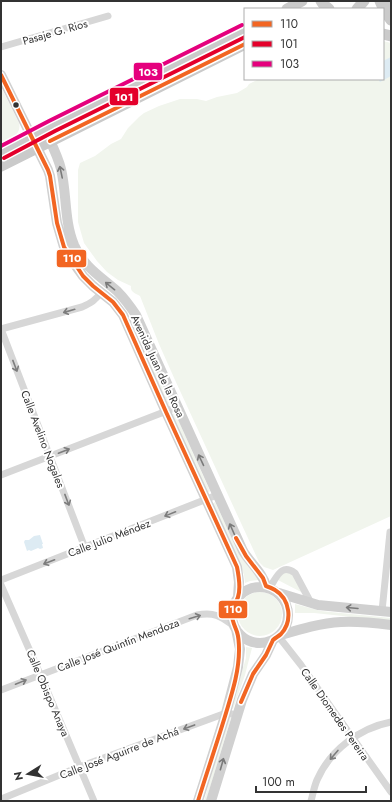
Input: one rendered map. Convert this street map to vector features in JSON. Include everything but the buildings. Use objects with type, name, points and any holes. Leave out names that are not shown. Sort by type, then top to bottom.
[{"type":"main road","points":[[289,8],[302,1]]},
{"type":"main road","points":[[384,10],[391,20]]},
{"type":"main road","points":[[1,152],[244,30]]},
{"type":"main road","points":[[1,166],[244,44]]},
{"type":"main road","name":"Avenida Juan de la Rosa","points":[[1,76],[48,170],[57,223],[64,247],[83,276],[116,305],[123,315],[237,567],[239,582],[238,597]]},
{"type":"main road","name":"Avenida Juan de la Rosa","points":[[45,130],[61,169],[69,226],[74,245],[88,266],[124,298],[136,315],[243,551],[271,588]]},
{"type":"main road","points":[[125,321],[136,315]]},
{"type":"main road","points":[[198,801],[226,713],[239,662],[240,649],[232,614],[238,597],[245,591],[257,586],[271,588],[311,603],[387,611]]},
{"type":"main road","points":[[211,801],[237,715],[253,674],[287,623],[289,614],[284,599],[271,588]]},
{"type":"main road","points":[[235,627],[238,633],[245,638],[252,642],[262,643],[322,624],[342,622],[391,625]]},
{"type":"street","name":"Pasaje G. Rios","points":[[1,47],[108,16]]},
{"type":"street","points":[[1,329],[82,307],[94,302],[101,292]]},
{"type":"street","name":"Calle Avelino Nogales","points":[[1,329],[85,548]]},
{"type":"street","points":[[1,475],[177,407]]},
{"type":"street","name":"Calle Julio Méndez","points":[[1,580],[217,495]]},
{"type":"street","points":[[387,611],[391,532]]},
{"type":"street","points":[[271,588],[282,570],[290,570],[295,573],[311,603]]},
{"type":"street","name":"Calle Obispo Anaya","points":[[1,585],[94,801]]},
{"type":"street","name":"Calle José Quintín Mendoza","points":[[1,690],[40,674],[208,613],[218,616],[235,627]]},
{"type":"street","name":"Calle Diomedes Pereira","points":[[278,637],[301,665],[391,792]]},
{"type":"street","points":[[226,713],[237,715]]},
{"type":"street","name":"Calle José Aguirre de Achá","points":[[1,799],[226,713]]},
{"type":"street","points":[[311,801],[317,780],[327,763],[339,749],[352,738],[385,723],[391,722]]},
{"type":"shaded area","points":[[244,36],[244,39],[52,135],[51,132]]},
{"type":"shaded area","points":[[384,41],[391,43],[391,516],[273,570],[264,567],[259,562],[175,380],[140,296],[132,291],[131,286],[118,280],[107,272],[97,261],[84,243],[78,222],[78,170],[80,163],[95,156],[111,144],[121,139],[128,128],[144,113],[180,99],[197,99],[206,101],[237,93],[257,80],[384,80]]},
{"type":"shaded area","points":[[391,57],[391,76],[384,80],[384,60]]},
{"type":"shaded area","points":[[1,87],[19,123],[19,131],[17,134],[1,144]]},
{"type":"shaded area","points":[[133,326],[135,326],[170,404],[169,406],[133,328]]},
{"type":"shaded area","points":[[175,413],[210,491],[207,493],[171,414]]},
{"type":"shaded area","points":[[215,502],[239,553],[259,580],[245,583],[239,561],[212,504]]},
{"type":"shaded area","points":[[40,535],[43,548],[27,551],[24,542],[25,540],[29,540],[34,536]]},
{"type":"shaded area","points":[[284,573],[292,573],[303,593],[274,578]]},
{"type":"shaded area","points":[[256,592],[264,592],[276,598],[282,610],[282,618],[276,630],[264,636],[256,636],[244,630],[238,618],[238,610],[244,598]]},
{"type":"shaded area","points":[[295,604],[321,611],[391,618],[391,621],[314,613],[295,613]]},
{"type":"shaded area","points":[[246,647],[252,648],[245,675],[233,709],[231,708],[246,658]]},
{"type":"shaded area","points":[[228,717],[231,718],[206,801],[204,801]]},
{"type":"transit line","name":"103","points":[[1,146],[242,25]]},
{"type":"transit line","name":"101","points":[[4,158],[55,131],[244,37]]},
{"type":"transit line","name":"110","points":[[50,141],[244,44]]},
{"type":"transit line","name":"110","points":[[1,75],[48,170],[57,223],[64,247],[83,276],[113,302],[123,315],[237,567],[239,590],[232,615],[239,639],[238,666],[231,698],[198,801]]},
{"type":"transit line","name":"110","points":[[236,538],[246,556],[263,578],[266,586]]},
{"type":"transit line","name":"110","points":[[266,586],[274,589],[280,594],[287,604],[288,610],[285,629],[273,640]]},
{"type":"transit line","name":"110","points":[[241,702],[253,674],[266,655],[273,640]]}]
